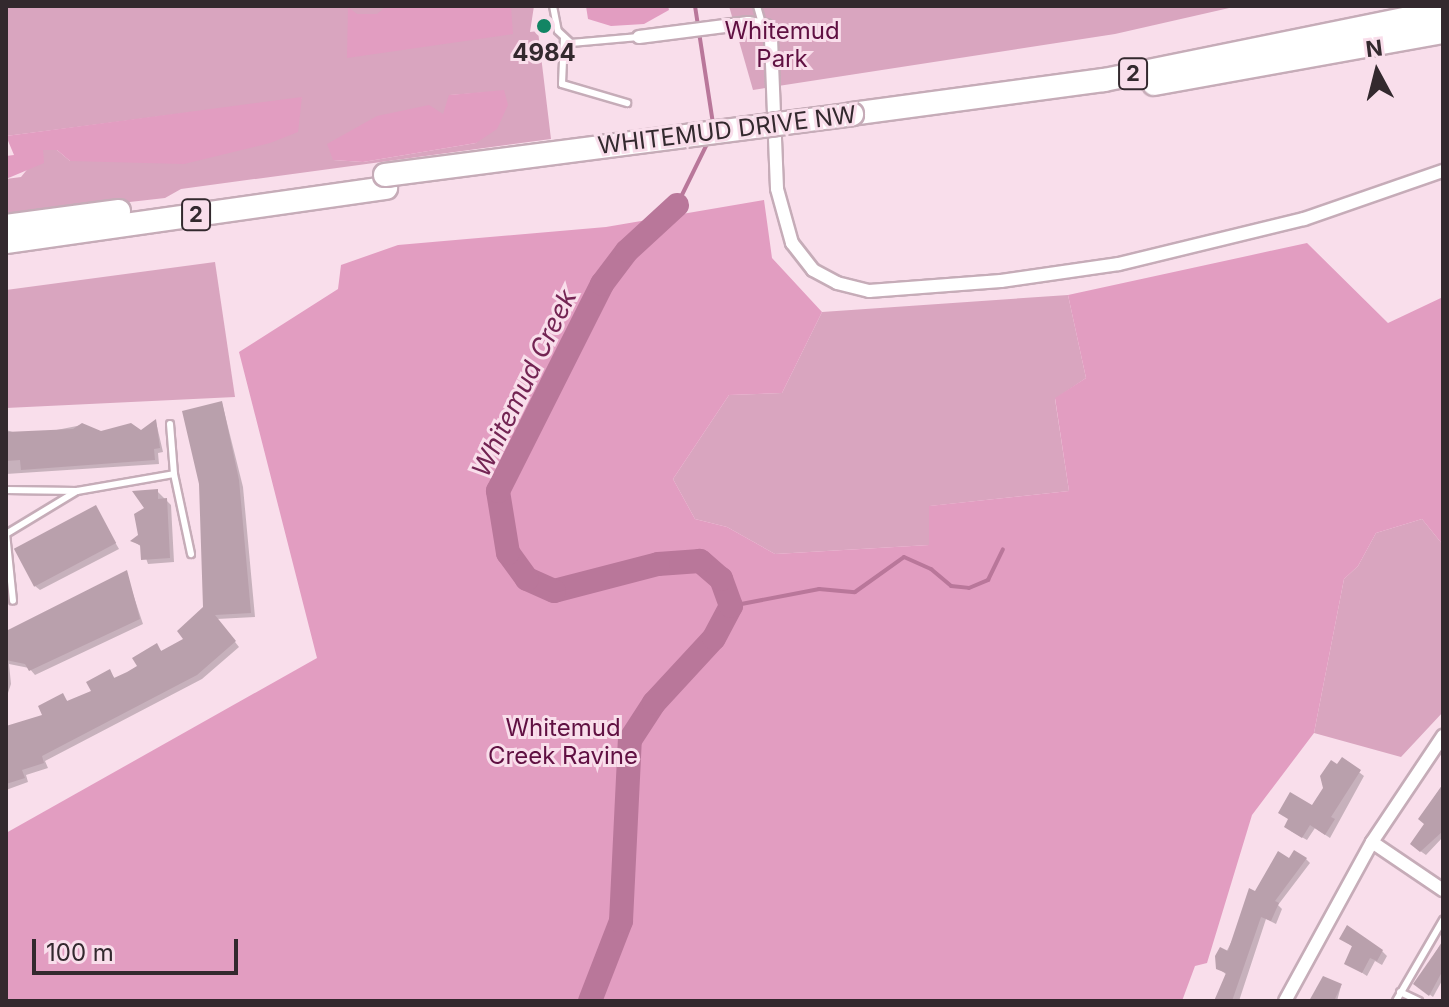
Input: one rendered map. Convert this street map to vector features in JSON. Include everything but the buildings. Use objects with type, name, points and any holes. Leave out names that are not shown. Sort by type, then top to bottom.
[{"type":"highway","name":"WHITEMUD DRIVE NW","points":[[852,120],[1104,80],[1443,8]]},
{"type":"highway","name":"WHITEMUD DRIVE NW","points":[[6,226],[1218,76],[1400,39],[1443,34]]},
{"type":"highway","name":"WHITEMUD DRIVE NW","points":[[6,242],[386,181]]},
{"type":"street","points":[[639,37],[748,23],[762,24],[770,31],[777,189],[792,243],[813,270],[837,283],[869,291],[1001,281],[1133,261],[1304,219],[1443,171]]},
{"type":"street","points":[[1285,1001],[1372,842],[1443,736]]},
{"type":"street","points":[[1372,842],[1443,890]]},
{"type":"lane","points":[[553,6],[564,38],[562,84],[627,103]]},
{"type":"lane","points":[[757,6],[762,24]]},
{"type":"lane","points":[[564,38],[577,43],[639,37]]},
{"type":"lane","points":[[170,424],[174,474],[191,554]]},
{"type":"lane","points":[[6,490],[77,491],[174,474]]},
{"type":"lane","points":[[13,601],[6,534],[77,491]]},
{"type":"lane","points":[[1396,1001],[1443,920]]},
{"type":"lane","points":[[1400,992],[1419,1001]]},
{"type":"green space","points":[[6,6],[534,6],[530,32],[538,31],[551,139],[181,189],[165,198],[6,216],[6,179],[21,177],[43,150],[57,150],[70,161],[123,160],[302,98],[6,136]],"holes":[[[504,91],[476,143],[363,162],[333,160],[444,114],[450,95]]]},
{"type":"green space","points":[[387,6],[511,6],[513,34],[347,58],[348,7],[357,14],[377,14]]},
{"type":"green space","points":[[586,6],[668,6],[669,10],[644,24],[611,26],[588,19]]},
{"type":"green space","name":"Whitemud Park","points":[[729,6],[1238,6],[1115,34],[753,90]]},
{"type":"green space","points":[[504,90],[508,105],[497,129],[476,143],[363,162],[333,160],[327,144],[377,116],[429,105],[443,114],[449,95]]},
{"type":"green space","points":[[302,97],[298,132],[270,143],[184,164],[70,161],[57,150],[43,150],[44,163],[6,179],[6,156],[14,155],[6,136]]},
{"type":"green space","name":"Whitemud Creek Ravine","points":[[764,200],[772,258],[822,312],[782,393],[729,395],[673,479],[695,519],[727,527],[775,554],[929,545],[929,506],[1069,491],[1055,398],[1086,378],[1068,295],[1307,243],[1388,323],[1443,297],[1443,545],[1422,519],[1376,533],[1358,566],[1344,579],[1314,733],[1252,815],[1207,963],[1195,966],[1182,1001],[6,1001],[6,833],[317,658],[239,352],[338,289],[341,265],[398,245],[606,227]]},
{"type":"green space","points":[[215,262],[235,397],[6,408],[6,290]]},
{"type":"green space","points":[[1068,295],[1086,378],[1055,399],[1069,491],[930,506],[929,545],[775,554],[727,527],[695,519],[673,479],[729,395],[782,393],[822,312]]},
{"type":"green space","points":[[1422,519],[1443,545],[1443,712],[1401,757],[1314,733],[1344,579],[1358,566],[1376,533]]},
{"type":"waterway","name":"Whitemud Creek","points":[[695,6],[713,124]]},
{"type":"waterway","name":"Whitemud Creek","points":[[677,205],[709,140]]},
{"type":"waterway","name":"Whitemud Creek","points":[[590,1001],[621,921],[630,740],[654,703],[714,638],[731,606],[721,579],[700,561],[658,564],[554,591],[527,579],[508,553],[498,491],[602,284],[627,251],[677,205]]},
{"type":"waterway","points":[[731,606],[819,589],[855,592],[904,557],[931,569],[951,586],[969,588],[988,580],[1003,549]]},
{"type":"place","name":"4984","points":[[544,26]]}]
